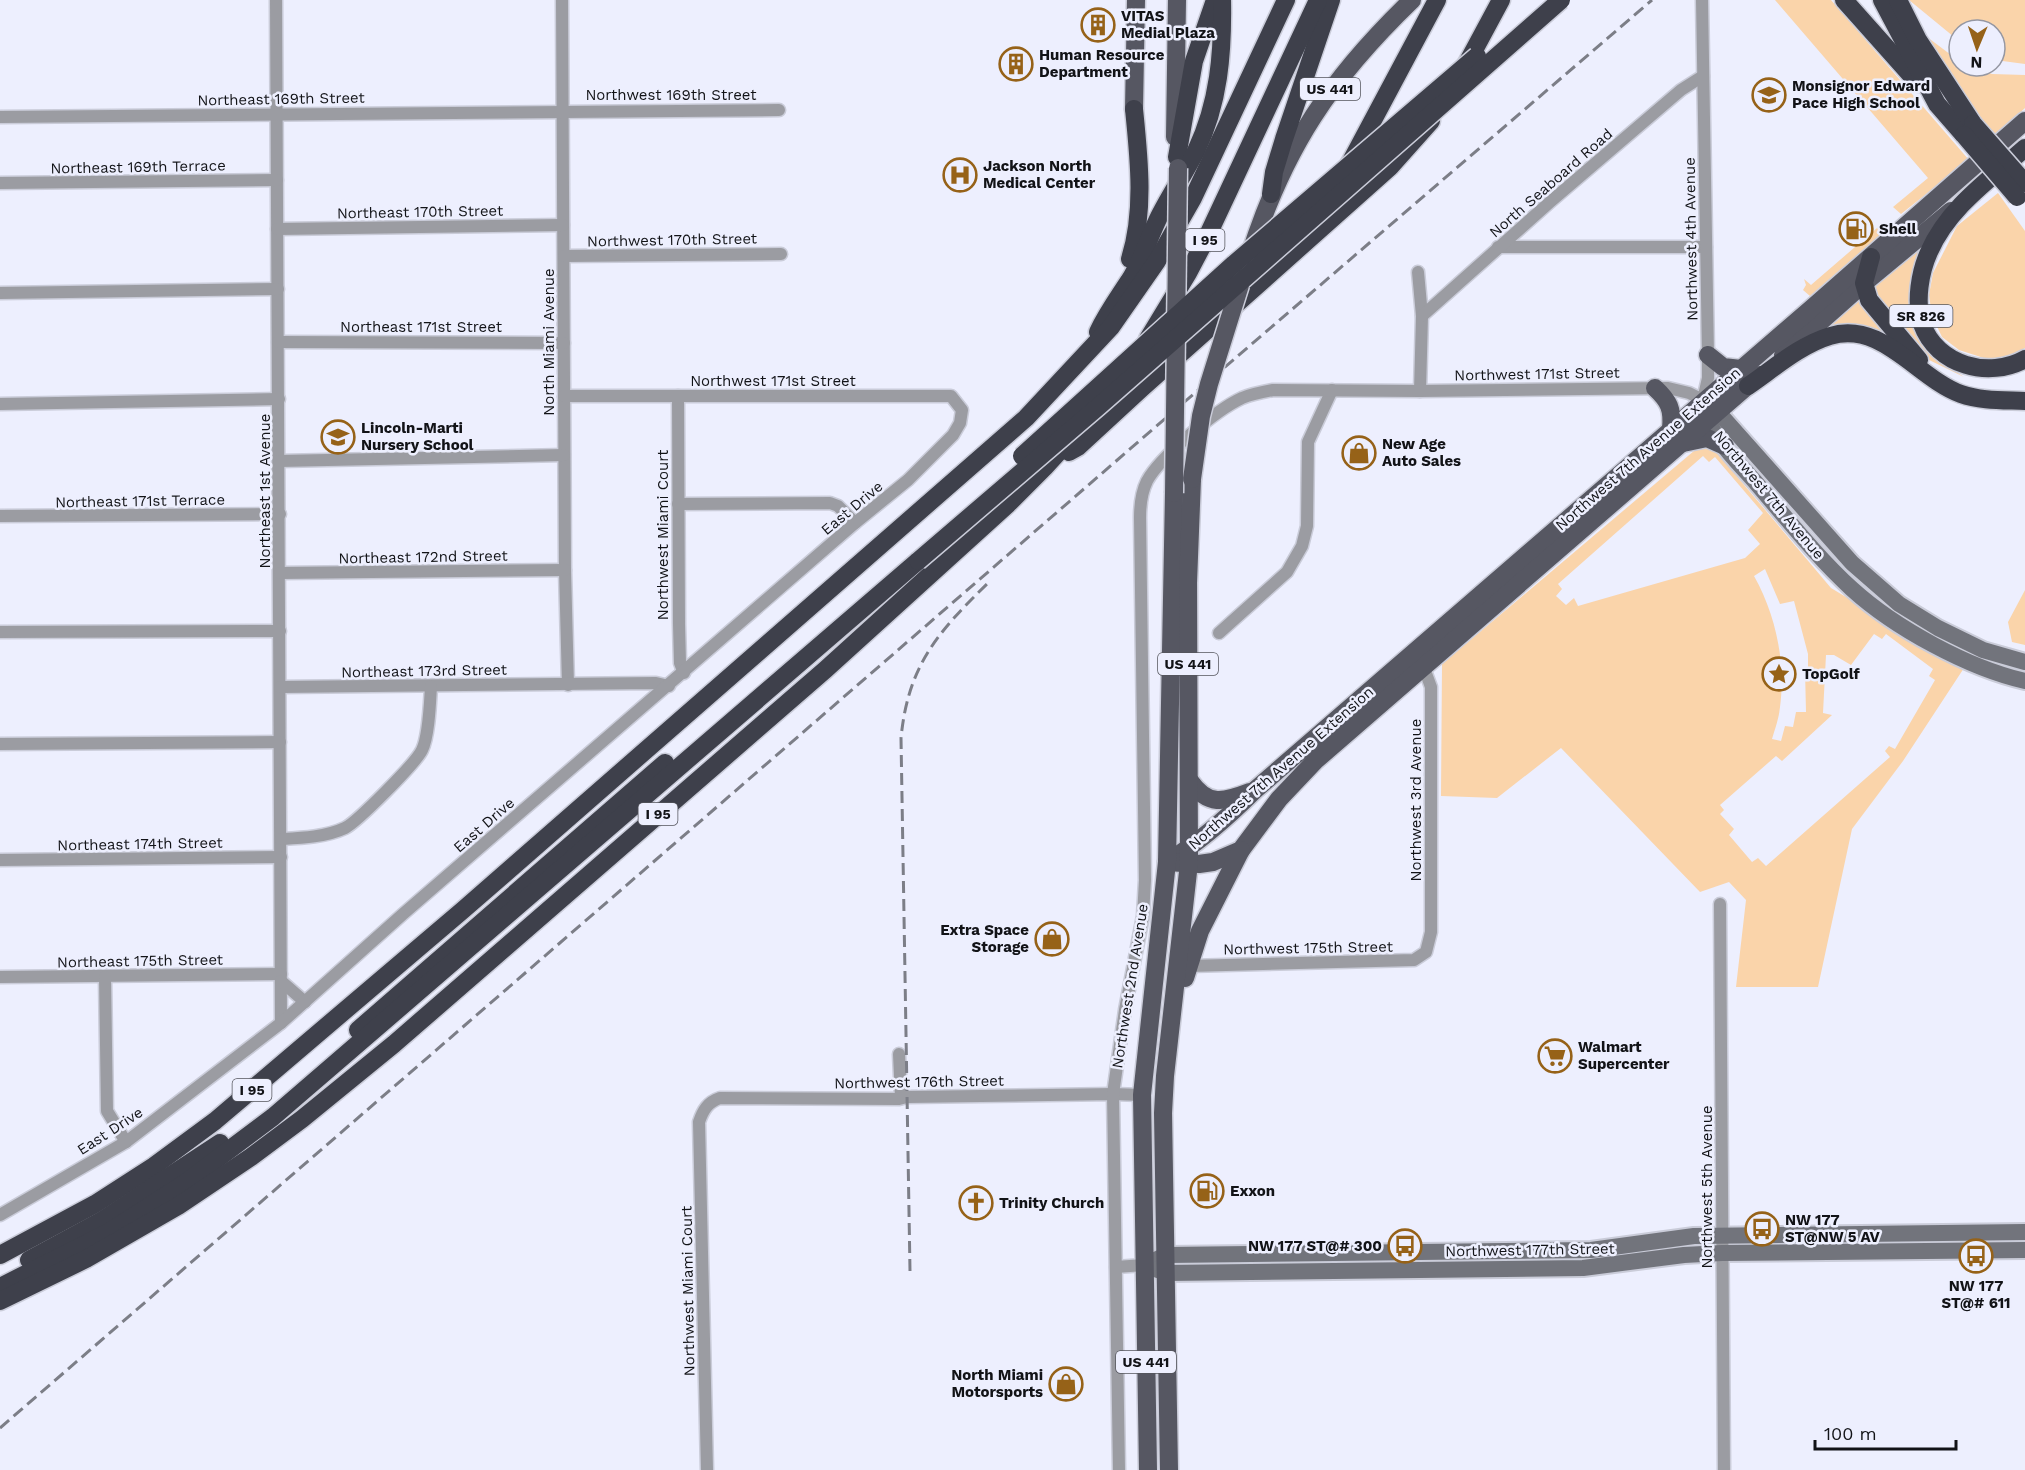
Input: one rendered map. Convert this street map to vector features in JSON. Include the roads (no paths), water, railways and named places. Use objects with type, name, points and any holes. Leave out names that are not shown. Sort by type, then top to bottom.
[{"type":"highway","points":[[1178,163],[1187,97],[1200,40],[1215,0]]},
{"type":"highway","points":[[1087,352],[1107,313],[1121,290],[1129,282],[1161,213],[1195,153],[1206,126],[1221,63],[1222,0]]},
{"type":"highway","name":"I 95","points":[[0,1255],[95,1204],[154,1166],[215,1121],[463,910],[1005,438],[1121,315],[1173,233],[1210,163],[1286,0]]},
{"type":"highway","name":"I 95","points":[[0,1301],[86,1259],[168,1212],[216,1181],[302,1119],[394,1044],[825,670],[948,559],[1054,458],[1118,383],[1142,349],[1188,273],[1226,198],[1318,0]]},
{"type":"highway","points":[[1270,194],[1281,150],[1331,0]]},
{"type":"highway","points":[[1283,262],[1343,176],[1437,0]]},
{"type":"highway","points":[[1054,458],[1078,447],[1390,167],[1443,105],[1501,0]]},
{"type":"highway","points":[[0,1287],[109,1232],[185,1183],[273,1117],[914,557],[1008,468],[1234,264],[1542,0]]},
{"type":"highway","points":[[0,1273],[100,1221],[183,1168],[250,1120],[309,1072],[580,836],[1099,406],[1561,0]]},
{"type":"highway","points":[[1844,0],[1937,104],[1968,129]]},
{"type":"highway","points":[[1882,0],[1937,104]]},
{"type":"highway","points":[[1898,0],[1968,129],[2022,195]]},
{"type":"highway","points":[[1121,290],[1134,244],[1139,206],[1134,109]]},
{"type":"highway","name":"SR 826","points":[[2025,148],[1967,199],[1941,228],[1921,274],[1919,299],[1922,323],[1934,343],[1950,358],[1971,368],[1991,369],[2012,367],[2025,359]]},
{"type":"highway","points":[[1871,257],[1864,283],[1869,300],[1934,378]]},
{"type":"highway","points":[[1748,386],[1811,344],[1832,335],[1855,333],[1878,340],[1960,393],[1986,399],[2025,401]]},
{"type":"main road","points":[[1134,109],[1136,0]]},
{"type":"main road","name":"US 441","points":[[1167,862],[1178,163],[1175,142],[1177,0]]},
{"type":"main road","name":"US 441","points":[[1169,1470],[1163,1113],[1190,856],[1188,583],[1192,479],[1201,416],[1209,384],[1270,194],[1304,130],[1330,90],[1356,57],[1412,0]]},
{"type":"main road","name":"Northwest 7th Avenue Extension","points":[[1710,411],[1741,369],[2025,121]]},
{"type":"main road","name":"Northwest 7th Avenue Extension","points":[[1190,856],[1255,790],[1420,659],[1676,436],[1748,386],[1864,283],[1967,199]]},
{"type":"main road","points":[[1708,355],[1723,367],[1741,369]]},
{"type":"main road","points":[[1655,388],[1669,402],[1676,436],[1707,438],[1725,446]]},
{"type":"main road","name":"Northwest 7th Avenue Extension","points":[[1167,862],[1190,856],[1213,862],[1240,850],[1279,799],[1420,659]]},
{"type":"main road","points":[[1190,781],[1202,795],[1216,800],[1232,799],[1255,790]]},
{"type":"main road","points":[[1172,1020],[1203,924],[1240,850]]},
{"type":"main road","name":"Northwest 2nd Avenue","points":[[1148,1470],[1142,1095],[1167,862]]},
{"type":"street","name":"Northeast 1st Avenue","points":[[276,0],[282,1023]]},
{"type":"street","name":"North Miami Avenue","points":[[562,0],[565,570],[568,685]]},
{"type":"street","name":"Northwest 4th Avenue","points":[[1702,0],[1710,411]]},
{"type":"street","name":"North Seaboard Road","points":[[1422,316],[1498,247],[1681,90],[1703,76]]},
{"type":"street","name":"Northwest 169th Street","points":[[562,111],[779,110]]},
{"type":"street","name":"Northeast 169th Street","points":[[0,117],[562,111]]},
{"type":"street","name":"Northeast 169th Terrace","points":[[0,183],[277,180]]},
{"type":"street","name":"Northeast 170th Street","points":[[277,229],[563,225]]},
{"type":"street","points":[[1498,247],[1706,247]]},
{"type":"street","name":"Northwest 170th Street","points":[[564,256],[781,254]]},
{"type":"street","points":[[1418,272],[1422,316],[1420,391]]},
{"type":"street","points":[[0,292],[278,289]]},
{"type":"street","name":"Northeast 171st Street","points":[[278,342],[564,343]]},
{"type":"street","name":"Northwest 171st Street","points":[[1140,501],[1146,482],[1157,466],[1188,437],[1240,399],[1255,393],[1274,390],[1420,391],[1668,387],[1689,393],[1710,411]]},
{"type":"street","points":[[1219,633],[1287,572],[1302,546],[1307,526],[1308,442],[1332,390]]},
{"type":"street","name":"Northwest 171st Street","points":[[564,396],[951,396],[962,410],[960,423]]},
{"type":"street","name":"Northwest Miami Court","points":[[678,396],[679,624],[680,663],[684,673]]},
{"type":"street","points":[[0,404],[279,399]]},
{"type":"street","name":"Northwest 7th Avenue","points":[[1710,411],[1725,446],[1812,549],[1855,591],[1910,631],[1938,646],[1981,667],[2025,681]]},
{"type":"street","name":"Northwest 7th Avenue","points":[[1710,411],[1852,563],[1899,604],[1938,628],[1983,650],[2025,662]]},
{"type":"street","name":"East Drive","points":[[0,1215],[126,1142],[282,1023],[403,914],[855,523],[908,480],[953,435],[960,423]]},
{"type":"street","points":[[279,461],[564,455]]},
{"type":"street","name":"Northwest 2nd Avenue","points":[[1119,1470],[1113,1094],[1125,1010],[1143,916],[1145,880],[1140,501]]},
{"type":"street","points":[[678,504],[830,503],[838,506],[855,523]]},
{"type":"street","name":"Northeast 171st Terrace","points":[[0,516],[280,514]]},
{"type":"street","name":"Northeast 172nd Street","points":[[280,573],[565,570]]},
{"type":"street","points":[[0,632],[280,631]]},
{"type":"street","name":"Northwest 3rd Avenue","points":[[1420,659],[1431,687],[1431,932],[1426,952]]},
{"type":"street","name":"Northeast 173rd Street","points":[[280,687],[656,684],[669,686]]},
{"type":"street","points":[[281,839],[308,837],[345,828],[392,785],[422,750],[430,711],[431,686]]},
{"type":"street","points":[[0,744],[280,742]]},
{"type":"street","name":"Northeast 174th Street","points":[[0,860],[281,857]]},
{"type":"street","name":"Northwest 5th Avenue","points":[[1720,904],[1724,1470]]},
{"type":"street","name":"Northwest 175th Street","points":[[1189,966],[1414,960],[1426,952]]},
{"type":"street","points":[[105,976],[107,1111],[126,1142]]},
{"type":"street","name":"Northeast 175th Street","points":[[0,978],[105,976],[281,978]]},
{"type":"street","points":[[281,978],[305,1002]]},
{"type":"street","points":[[899,1054],[901,1098]]},
{"type":"street","name":"Northwest 176th Street","points":[[702,1112],[714,1100],[720,1098],[1142,1095]]},
{"type":"street","name":"Northwest Miami Court","points":[[702,1112],[699,1122],[707,1470]]},
{"type":"street","name":"Northwest 177th Street","points":[[1116,1267],[1611,1249],[1678,1238],[1722,1236],[2025,1232]]},
{"type":"street","name":"Northwest 177th Street","points":[[1166,1264],[1583,1268],[1684,1255],[1722,1253],[2025,1250]]},
{"type":"railway","points":[[0,1428],[1652,0]]},
{"type":"railway","points":[[910,1271],[901,738],[910,690],[928,652],[953,619],[987,584]]},
{"type":"place","name":"VITAS Medial Plaza","points":[[1098,25]]},
{"type":"place","name":"Human Resource Department","points":[[1016,64]]},
{"type":"place","name":"Monsignor Edward Pace High School","points":[[1769,95]]},
{"type":"place","name":"Jackson North Medical Center","points":[[960,175]]},
{"type":"place","name":"Shell","points":[[1856,229]]},
{"type":"place","name":"Lincoln-Marti Nursery School","points":[[338,437]]},
{"type":"place","name":"New Age Auto Sales","points":[[1359,453]]},
{"type":"place","name":"TopGolf","points":[[1779,674]]},
{"type":"place","name":"Extra Space Storage","points":[[1052,939]]},
{"type":"place","name":"Walmart Supercenter","points":[[1555,1056]]},
{"type":"place","name":"Exxon","points":[[1207,1191]]},
{"type":"place","name":"Trinity Church","points":[[976,1203]]},
{"type":"place","name":"NW 177 ST@NW 5 AV","points":[[1762,1229]]},
{"type":"place","name":"NW 177 ST@# 300","points":[[1405,1246]]},
{"type":"place","name":"NW 177 ST@# 611","points":[[1976,1256]]},
{"type":"place","name":"North Miami Motorsports","points":[[1066,1384]]}]
